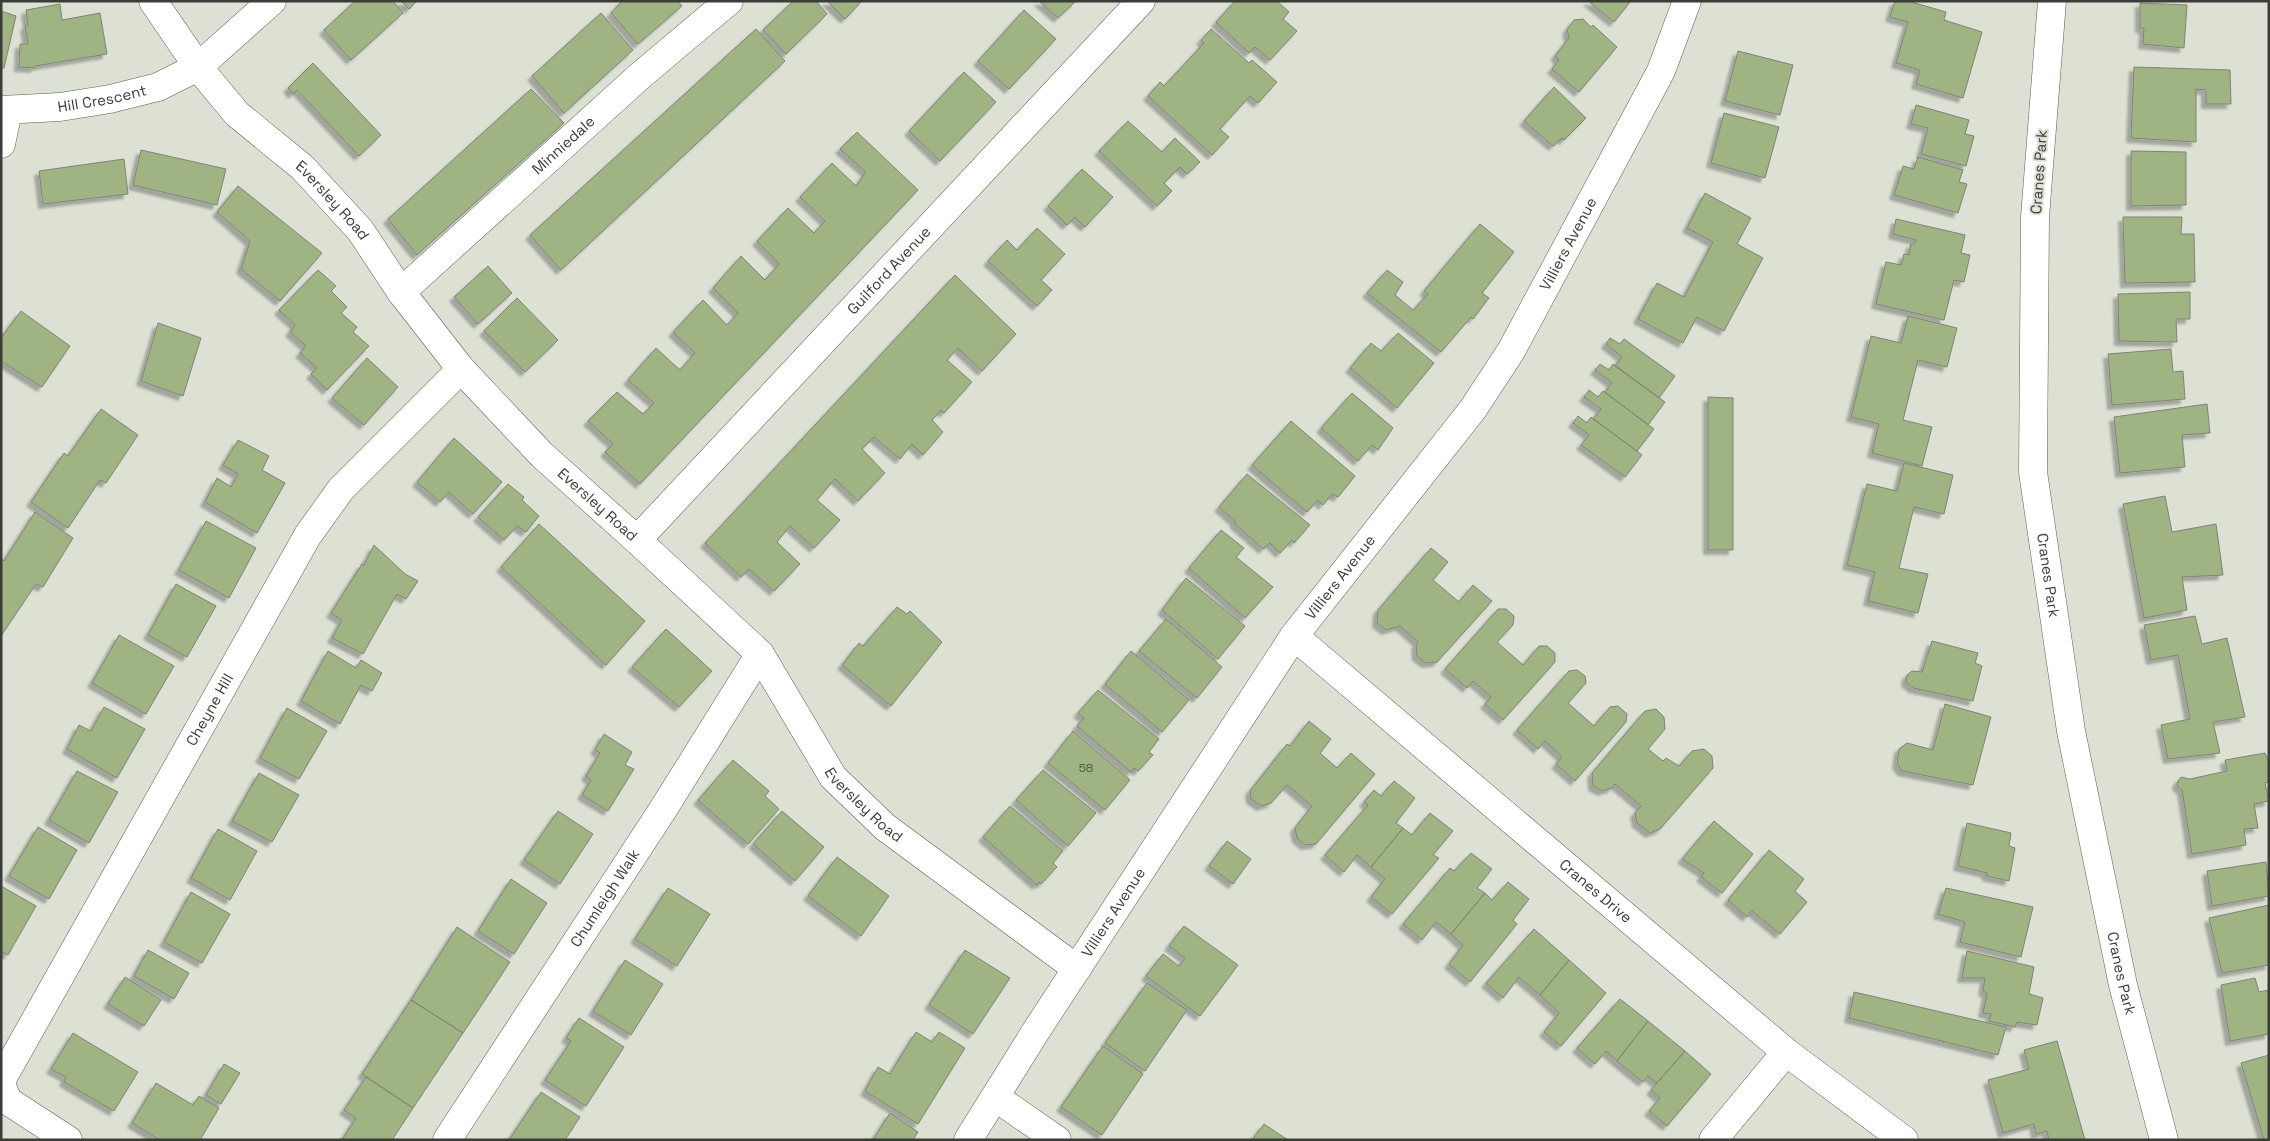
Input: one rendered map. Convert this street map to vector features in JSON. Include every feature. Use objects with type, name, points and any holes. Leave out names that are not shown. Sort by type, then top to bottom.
[{"type":"street","name":"Eversley Road","points":[[153,1],[198,67],[238,114],[302,168],[360,230],[401,292],[461,369],[542,455],[638,540],[760,654],[833,777],[892,832],[1077,969]]},
{"type":"street","name":"Hill Crescent","points":[[5,110],[60,107],[110,99],[158,87],[198,67],[272,1]]},
{"type":"street","name":"Minniedale","points":[[401,292],[642,75],[729,1]]},
{"type":"street","name":"Guilford Avenue","points":[[638,540],[1141,1]]},
{"type":"street","name":"Villiers Avenue","points":[[968,1140],[1294,636],[1473,409],[1511,351],[1661,72],[1687,1]]},
{"type":"street","name":"Cranes Park","points":[[2052,1],[2035,218],[2033,472],[2071,731],[2124,985],[2164,1140]]},
{"type":"street","points":[[1,144],[5,110]]},
{"type":"street","name":"Cheyne Hill","points":[[68,1140],[8,1101],[1,1082],[308,535],[341,489],[461,369]]},
{"type":"street","name":"Cranes Drive","points":[[1294,636],[1786,1052],[1904,1140]]},
{"type":"street","name":"Chumleigh Walk","points":[[447,1140],[662,811],[760,654]]},
{"type":"street","points":[[1713,1140],[1786,1052]]},
{"type":"street","points":[[995,1097],[1057,1140]]},
{"type":"building","points":[[355,1],[393,1],[403,13],[351,60],[324,30]]},
{"type":"building","points":[[401,1],[417,1],[409,9]]},
{"type":"building","points":[[622,1],[678,1],[682,6],[638,44],[611,13]]},
{"type":"building","points":[[793,1],[816,1],[827,14],[786,54],[763,30]]},
{"type":"building","points":[[827,1],[862,1],[845,19]]},
{"type":"building","points":[[1039,1],[1076,1],[1058,18]]},
{"type":"building","points":[[1235,1],[1277,1],[1289,12],[1283,19],[1297,31],[1270,60],[1255,47],[1249,53],[1216,22]]},
{"type":"building","points":[[1588,1],[1631,1],[1614,22]]},
{"type":"building","points":[[1895,1],[1908,1],[1946,12],[1944,20],[1982,32],[1963,98],[1916,84],[1920,70],[1896,63],[1908,22],[1890,17]]},
{"type":"building","points":[[2140,3],[2187,5],[2184,48],[2143,44],[2144,29],[2140,28]]},
{"type":"building","points":[[60,4],[62,20],[100,13],[107,54],[35,66],[35,68],[19,67],[20,44],[28,44],[25,26],[28,25],[26,10]]},
{"type":"building","points":[[1024,10],[1056,39],[1009,89],[978,61]]},
{"type":"building","points":[[1,11],[16,16],[4,68],[1,68]]},
{"type":"building","points":[[601,13],[633,50],[564,113],[532,76]]},
{"type":"building","points":[[1583,19],[1591,27],[1593,25],[1617,47],[1579,92],[1552,69],[1559,60],[1555,56],[1569,38],[1567,30],[1574,20]]},
{"type":"building","points":[[756,29],[785,61],[561,270],[530,235]]},
{"type":"building","points":[[1211,29],[1249,63],[1252,60],[1277,82],[1258,103],[1250,96],[1220,129],[1229,137],[1212,155],[1148,96],[1160,82],[1164,86],[1204,43],[1201,40]]},
{"type":"building","points":[[1738,51],[1793,65],[1780,115],[1725,101]]},
{"type":"building","points":[[313,63],[381,135],[359,156],[297,90],[293,94],[288,88]]},
{"type":"building","points":[[2134,67],[2230,70],[2231,104],[2206,104],[2206,90],[2196,89],[2196,142],[2131,138]]},
{"type":"building","points":[[964,72],[996,102],[940,161],[909,131]]},
{"type":"building","points":[[1554,87],[1586,118],[1564,140],[1562,138],[1553,146],[1524,121]]},
{"type":"building","points":[[531,89],[564,123],[417,255],[388,219]]},
{"type":"building","points":[[1916,105],[1969,120],[1965,134],[1974,136],[1966,166],[1921,154],[1928,128],[1911,124]]},
{"type":"building","points":[[1724,113],[1779,127],[1765,178],[1711,163]]},
{"type":"building","points":[[1128,121],[1162,152],[1175,138],[1200,162],[1187,174],[1180,167],[1164,183],[1172,191],[1157,206],[1099,151]]},
{"type":"building","points":[[857,132],[918,190],[640,484],[605,452],[613,444],[588,421],[617,392],[643,414],[654,403],[628,380],[656,348],[680,370],[695,353],[673,332],[703,300],[727,325],[738,313],[713,288],[741,256],[765,280],[779,264],[757,241],[788,208],[814,233],[825,221],[800,197],[832,163],[856,186],[866,172],[840,149]]},
{"type":"building","points":[[141,150],[226,169],[217,205],[133,185]]},
{"type":"building","points":[[2131,151],[2186,152],[2186,205],[2131,206]]},
{"type":"building","points":[[1918,157],[1963,170],[1959,182],[1967,184],[1958,213],[1894,195],[1903,166],[1914,169]]},
{"type":"building","points":[[124,159],[128,194],[43,204],[39,171]]},
{"type":"building","points":[[1082,169],[1113,197],[1085,227],[1075,217],[1067,225],[1048,206]]},
{"type":"building","points":[[238,186],[322,253],[280,301],[241,269],[250,241],[217,212]]},
{"type":"building","points":[[1705,193],[1751,218],[1737,244],[1763,258],[1724,331],[1697,317],[1683,343],[1638,319],[1657,283],[1684,297],[1713,242],[1687,228]]},
{"type":"building","points":[[2123,217],[2182,217],[2181,234],[2194,234],[2195,282],[2125,283]]},
{"type":"building","points":[[1896,219],[1965,235],[1961,253],[1970,255],[1964,282],[1954,280],[1944,320],[1876,304],[1886,262],[1901,265],[1904,254],[1909,255],[1911,244],[1914,244],[1916,240],[1893,234]]},
{"type":"building","points":[[1480,224],[1514,252],[1482,293],[1489,298],[1473,319],[1471,317],[1441,352],[1367,293],[1387,270],[1403,282],[1395,295],[1413,310],[1428,294],[1424,291]]},
{"type":"building","points":[[1037,228],[1065,254],[1041,280],[1052,290],[1037,306],[988,261],[1007,240],[1017,250]]},
{"type":"building","points":[[488,266],[512,293],[478,324],[454,297]]},
{"type":"building","points":[[318,270],[336,286],[331,291],[347,307],[341,313],[357,327],[353,332],[369,346],[327,390],[311,374],[317,368],[300,353],[306,346],[290,332],[295,325],[279,310]]},
{"type":"building","points":[[955,275],[1016,334],[982,371],[958,348],[947,360],[972,382],[944,413],[941,410],[932,420],[943,432],[923,455],[912,444],[900,459],[874,437],[862,449],[885,473],[858,501],[835,479],[817,500],[840,520],[814,548],[790,526],[777,542],[800,564],[774,591],[749,569],[741,577],[705,543]]},
{"type":"building","points":[[2190,292],[2190,319],[2176,319],[2177,342],[2119,341],[2118,294]]},
{"type":"building","points":[[517,298],[558,340],[525,372],[484,331]]},
{"type":"building","points":[[21,311],[70,346],[42,387],[1,361],[1,338]]},
{"type":"building","points":[[1908,316],[1957,328],[1947,367],[1918,360],[1903,420],[1932,427],[1922,466],[1872,453],[1879,424],[1851,417],[1871,336],[1901,343]]},
{"type":"building","points":[[158,323],[201,338],[183,396],[141,381]]},
{"type":"building","points":[[1398,333],[1434,363],[1397,408],[1350,368],[1371,343],[1381,351]]},
{"type":"building","points":[[1610,338],[1620,344],[1624,339],[1675,376],[1659,398],[1615,366],[1622,357],[1606,344]]},
{"type":"building","points":[[2171,349],[2173,372],[2183,371],[2185,399],[2112,405],[2108,354]]},
{"type":"building","points":[[367,358],[398,387],[364,425],[332,398]]},
{"type":"building","points":[[1600,364],[1609,370],[1613,364],[1665,402],[1648,425],[1605,392],[1612,383],[1595,370]]},
{"type":"building","points":[[1589,390],[1598,397],[1603,391],[1654,429],[1637,451],[1593,419],[1601,409],[1584,397]]},
{"type":"building","points":[[1352,393],[1393,428],[1378,450],[1372,445],[1358,461],[1321,428]]},
{"type":"building","points":[[1708,397],[1733,398],[1733,550],[1708,550]]},
{"type":"building","points":[[2207,404],[2210,433],[2182,435],[2185,467],[2120,473],[2114,417]]},
{"type":"building","points":[[101,409],[138,435],[106,483],[100,480],[68,528],[31,502],[64,453],[68,456]]},
{"type":"building","points":[[1578,416],[1587,423],[1591,417],[1642,455],[1625,477],[1581,445],[1589,435],[1573,423]]},
{"type":"building","points":[[1291,421],[1355,476],[1338,497],[1332,494],[1323,505],[1318,500],[1307,512],[1252,465]]},
{"type":"building","points":[[454,438],[502,482],[473,514],[449,492],[440,502],[417,482]]},
{"type":"building","points":[[238,440],[269,456],[262,470],[285,483],[257,533],[205,502],[217,478],[231,487],[238,474],[223,465]]},
{"type":"building","points":[[1904,463],[1953,475],[1944,514],[1914,507],[1899,568],[1928,574],[1918,613],[1868,601],[1875,572],[1847,565],[1867,484],[1897,491]]},
{"type":"building","points":[[1247,474],[1310,525],[1294,543],[1292,540],[1280,553],[1270,543],[1263,549],[1219,507]]},
{"type":"building","points":[[508,484],[524,497],[522,500],[539,516],[526,532],[517,526],[504,540],[478,517]]},
{"type":"building","points":[[2165,496],[2172,532],[2216,524],[2223,575],[2182,577],[2187,610],[2144,618],[2123,504]]},
{"type":"building","points":[[35,512],[73,538],[43,587],[36,584],[1,636],[1,558],[4,561]]},
{"type":"building","points":[[206,521],[256,548],[229,598],[179,570]]},
{"type":"building","points":[[539,524],[645,621],[606,665],[501,567]]},
{"type":"building","points":[[1221,530],[1244,548],[1236,557],[1273,587],[1245,618],[1189,568]]},
{"type":"building","points":[[374,545],[405,574],[418,581],[406,599],[397,594],[363,654],[332,638],[342,620],[331,613],[362,564],[364,565]]},
{"type":"building","points":[[1431,548],[1448,562],[1433,580],[1459,602],[1473,585],[1492,601],[1437,662],[1426,663],[1417,656],[1416,645],[1418,642],[1400,626],[1386,630],[1377,623],[1378,610]]},
{"type":"building","points":[[1186,578],[1245,626],[1218,659],[1162,610]]},
{"type":"building","points":[[176,584],[216,606],[187,657],[148,635]]},
{"type":"building","points":[[897,607],[907,614],[910,611],[942,642],[891,706],[842,665],[859,643],[863,646]]},
{"type":"building","points":[[1498,609],[1506,609],[1514,616],[1513,625],[1497,642],[1523,665],[1539,646],[1547,646],[1555,653],[1555,662],[1503,720],[1485,704],[1491,697],[1473,681],[1467,688],[1445,669]]},
{"type":"building","points":[[2195,616],[2202,644],[2227,638],[2245,717],[2213,722],[2220,753],[2168,759],[2161,725],[2190,719],[2178,655],[2151,660],[2144,625]]},
{"type":"building","points":[[1166,619],[1222,667],[1197,698],[1139,651]]},
{"type":"building","points":[[666,629],[712,671],[679,707],[632,667]]},
{"type":"building","points":[[119,635],[174,666],[146,714],[92,683]]},
{"type":"building","points":[[1932,641],[1978,653],[1975,663],[1982,666],[1973,701],[1913,688],[1906,682],[1907,675],[1912,671],[1922,672]]},
{"type":"building","points":[[328,651],[356,668],[361,660],[382,673],[372,691],[361,685],[340,724],[301,701]]},
{"type":"building","points":[[1131,651],[1189,700],[1162,732],[1105,684]]},
{"type":"building","points":[[1577,670],[1585,676],[1586,683],[1568,703],[1594,726],[1610,707],[1618,706],[1627,714],[1626,722],[1575,781],[1556,764],[1562,757],[1545,741],[1538,749],[1517,730],[1569,671]]},
{"type":"building","points":[[1098,690],[1159,739],[1149,752],[1153,755],[1138,771],[1134,768],[1131,772],[1077,726],[1084,718],[1078,713]]},
{"type":"building","points":[[1945,704],[1991,717],[1973,785],[1902,771],[1897,764],[1899,749],[1907,743],[1933,750]]},
{"type":"building","points":[[104,707],[145,729],[117,778],[67,749],[79,725],[91,731]]},
{"type":"building","points":[[287,708],[327,731],[299,779],[260,758]]},
{"type":"building","points":[[1656,709],[1664,717],[1665,729],[1648,749],[1663,761],[1666,758],[1679,766],[1692,751],[1704,749],[1712,756],[1713,768],[1660,829],[1650,833],[1637,823],[1635,813],[1641,806],[1615,784],[1612,788],[1602,791],[1593,786],[1592,773],[1645,711]]},
{"type":"building","points":[[1309,721],[1331,739],[1320,753],[1337,768],[1351,753],[1375,774],[1316,844],[1305,845],[1297,838],[1295,828],[1312,806],[1287,785],[1271,803],[1261,806],[1251,799],[1250,791],[1287,744],[1290,746]]},
{"type":"building","points":[[1073,731],[1130,780],[1105,810],[1048,763]]},
{"type":"building","points":[[604,734],[632,752],[625,765],[634,769],[608,811],[582,795],[591,780],[586,776],[600,753],[595,750]]},
{"type":"building","points":[[2265,753],[2269,763],[2269,782],[2265,783],[2269,801],[2254,804],[2258,828],[2244,829],[2246,845],[2192,854],[2182,790],[2177,786],[2178,781],[2181,777],[2190,779],[2227,771],[2225,760]]},
{"type":"building","points":[[733,760],[769,791],[765,796],[779,809],[748,844],[698,800]]},
{"type":"building","points":[[1043,770],[1096,813],[1068,846],[1016,800]]},
{"type":"building","points":[[77,771],[118,792],[89,843],[49,820]]},
{"type":"building","points":[[259,773],[299,795],[272,842],[232,821]]},
{"type":"building","points":[[1394,781],[1415,798],[1396,823],[1403,828],[1371,867],[1357,855],[1344,872],[1325,855],[1368,805],[1364,802],[1374,790],[1381,796]]},
{"type":"building","points":[[1010,806],[1063,851],[1053,863],[1057,867],[1041,884],[1039,882],[1037,885],[983,837]]},
{"type":"building","points":[[558,811],[593,834],[560,884],[524,860]]},
{"type":"building","points":[[782,811],[824,847],[795,881],[753,844]]},
{"type":"building","points":[[1430,813],[1453,831],[1433,855],[1439,858],[1392,914],[1371,897],[1385,879],[1371,867],[1403,828],[1412,835]]},
{"type":"building","points":[[1714,821],[1753,854],[1722,893],[1701,877],[1704,873],[1682,859]]},
{"type":"building","points":[[1967,823],[2011,833],[2009,846],[2015,848],[2009,881],[1986,876],[1987,873],[1958,866]]},
{"type":"building","points":[[38,827],[77,850],[49,899],[9,876]]},
{"type":"building","points":[[218,829],[257,851],[230,900],[191,878]]},
{"type":"building","points":[[1227,841],[1251,859],[1233,884],[1209,866]]},
{"type":"building","points":[[1769,850],[1804,879],[1795,891],[1807,902],[1780,934],[1752,911],[1747,917],[1728,900]]},
{"type":"building","points":[[1471,853],[1492,869],[1477,888],[1485,893],[1451,934],[1436,922],[1422,940],[1403,924],[1450,868],[1454,871]]},
{"type":"building","points":[[837,857],[889,896],[861,936],[808,896]]},
{"type":"building","points":[[2266,862],[2269,896],[2212,906],[2207,871]]},
{"type":"building","points":[[511,879],[547,903],[514,954],[478,931]]},
{"type":"building","points":[[1508,882],[1529,899],[1513,920],[1517,924],[1470,982],[1449,964],[1463,945],[1451,934],[1485,893],[1492,900]]},
{"type":"building","points":[[1,886],[36,906],[8,955],[1,951]]},
{"type":"building","points":[[668,888],[710,914],[677,966],[635,939]]},
{"type":"building","points":[[1946,888],[2033,907],[2021,957],[1960,942],[1965,922],[1938,914]]},
{"type":"building","points":[[191,892],[230,914],[202,963],[164,942]]},
{"type":"building","points":[[2269,905],[2269,965],[2222,973],[2209,918]]},
{"type":"building","points":[[1184,926],[1238,965],[1200,1016],[1146,976],[1163,954],[1179,966],[1185,958],[1169,946]]},
{"type":"building","points":[[457,927],[510,962],[463,1033],[411,1000]]},
{"type":"building","points":[[1534,929],[1569,960],[1540,995],[1519,977],[1503,998],[1486,983]]},
{"type":"building","points":[[148,950],[189,973],[174,999],[134,976]]},
{"type":"building","points":[[965,950],[1010,978],[973,1034],[929,1005]]},
{"type":"building","points":[[1967,951],[2034,967],[2029,994],[2043,998],[2037,1025],[2017,1022],[2015,1027],[1989,1021],[1991,1014],[1983,1013],[1987,993],[1983,991],[1985,978],[1962,978]]},
{"type":"building","points":[[625,960],[663,984],[631,1035],[593,1011]]},
{"type":"building","points":[[1569,960],[1606,993],[1561,1046],[1544,1032],[1559,1013],[1540,995]]},
{"type":"building","points":[[125,977],[161,1000],[144,1026],[108,1004]]},
{"type":"building","points":[[2255,978],[2259,992],[2269,990],[2269,1034],[2230,1041],[2221,985]]},
{"type":"building","points":[[1147,983],[1187,1010],[1145,1071],[1105,1043]]},
{"type":"building","points":[[1854,992],[2006,1027],[1998,1055],[1849,1018]]},
{"type":"building","points":[[1620,999],[1648,1021],[1617,1061],[1606,1051],[1595,1064],[1577,1048]]},
{"type":"building","points":[[411,1000],[463,1033],[413,1108],[362,1074]]},
{"type":"building","points":[[579,1018],[624,1047],[586,1106],[545,1080],[571,1041],[566,1038]]},
{"type":"building","points":[[1648,1021],[1685,1051],[1657,1083],[1648,1076],[1643,1082],[1617,1061]]},
{"type":"building","points":[[916,1032],[932,1042],[939,1032],[965,1048],[918,1124],[865,1091],[878,1067],[890,1074]]},
{"type":"building","points":[[73,1033],[138,1072],[114,1111],[64,1082],[66,1077],[51,1069]]},
{"type":"building","points":[[2057,1041],[2085,1140],[2049,1140],[2047,1131],[2036,1134],[2034,1124],[2003,1133],[1988,1080],[2029,1069],[2024,1050]]},
{"type":"building","points":[[1103,1046],[1143,1074],[1102,1135],[1061,1107]]},
{"type":"building","points":[[1685,1051],[1711,1074],[1667,1126],[1649,1111],[1660,1098],[1651,1090]]},
{"type":"building","points":[[2269,1055],[2269,1140],[2264,1140],[2241,1063]]},
{"type":"building","points":[[224,1064],[240,1073],[221,1104],[206,1095]]},
{"type":"building","points":[[366,1077],[413,1108],[392,1140],[342,1140],[356,1118],[344,1110]]},
{"type":"building","points":[[156,1083],[193,1105],[199,1096],[219,1108],[200,1140],[160,1140],[132,1123]]},
{"type":"building","points":[[541,1092],[580,1117],[565,1140],[509,1140]]},
{"type":"building","points":[[890,1113],[918,1132],[913,1140],[873,1140]]},
{"type":"building","points":[[1264,1124],[1288,1140],[1252,1140]]}]
